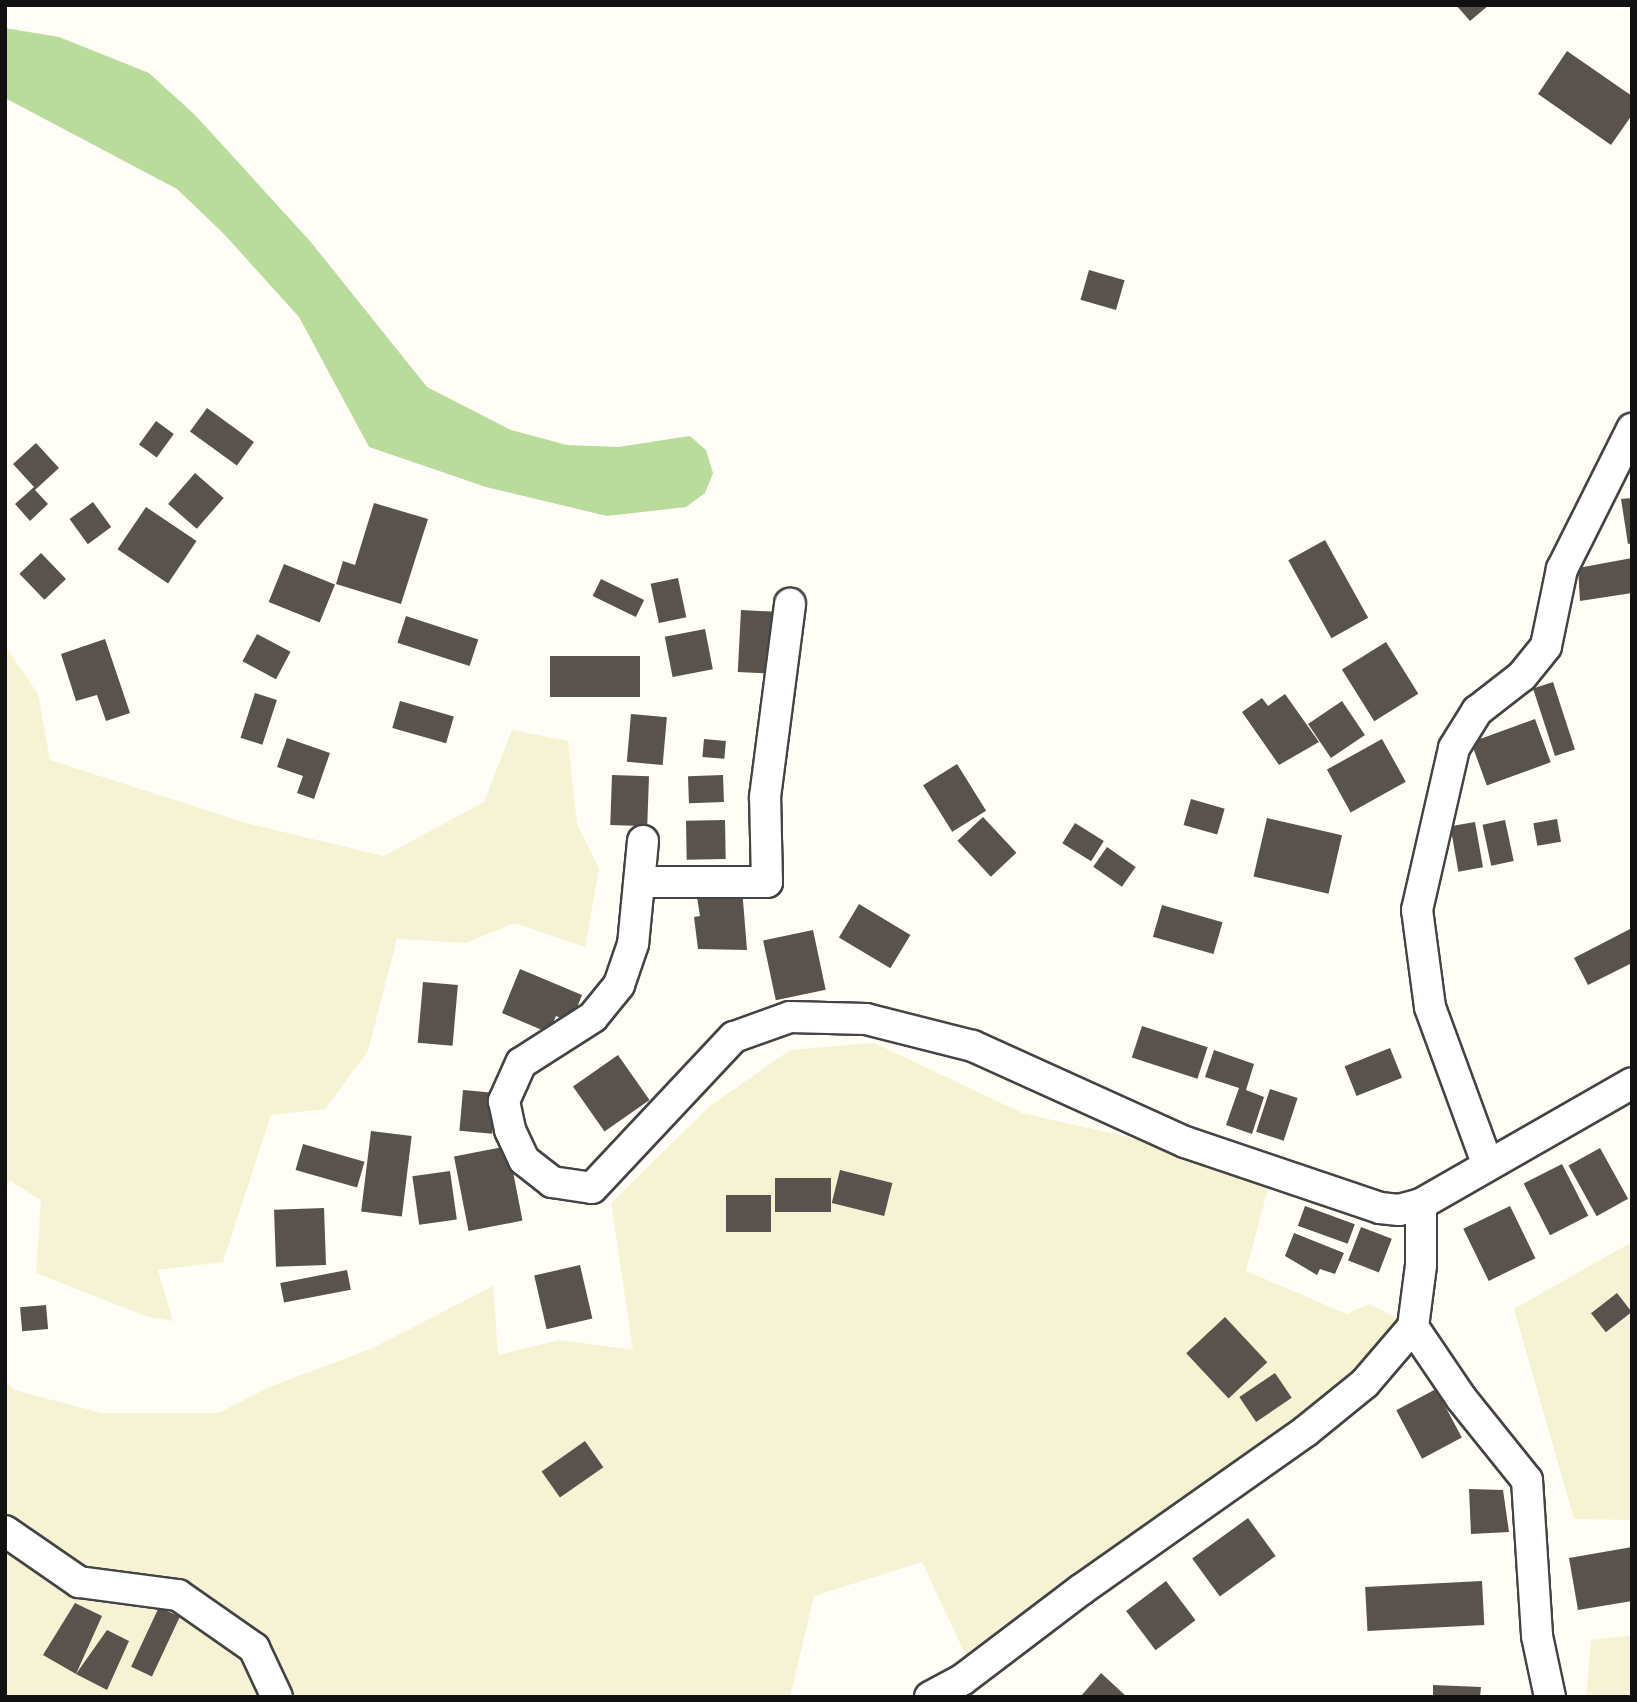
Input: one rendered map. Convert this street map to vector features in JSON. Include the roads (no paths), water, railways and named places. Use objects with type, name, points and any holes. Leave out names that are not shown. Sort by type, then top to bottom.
[{"type":"street","points":[[1487,1163],[1430,1007],[1418,910],[1454,748],[1477,711],[1522,676],[1546,646],[1562,569],[1632,429]]},
{"type":"street","points":[[641,882],[767,882],[765,797],[790,604]]},
{"type":"street","points":[[643,841],[633,944],[619,985],[593,1017],[521,1063],[504,1101],[510,1130],[524,1160],[552,1182],[592,1188],[734,1037],[790,1017],[866,1019],[973,1046],[1185,1142],[1246,1159],[1380,1208],[1421,1204],[1487,1163],[1632,1083]]},
{"type":"street","points":[[930,1697],[962,1680],[1082,1589],[1306,1432],[1365,1383],[1413,1327],[1421,1265],[1421,1204]]},
{"type":"street","points":[[1413,1327],[1461,1398],[1527,1480],[1537,1636],[1550,1697]]},
{"type":"street","points":[[5,1531],[79,1582],[178,1595],[254,1648],[277,1697]]}]
